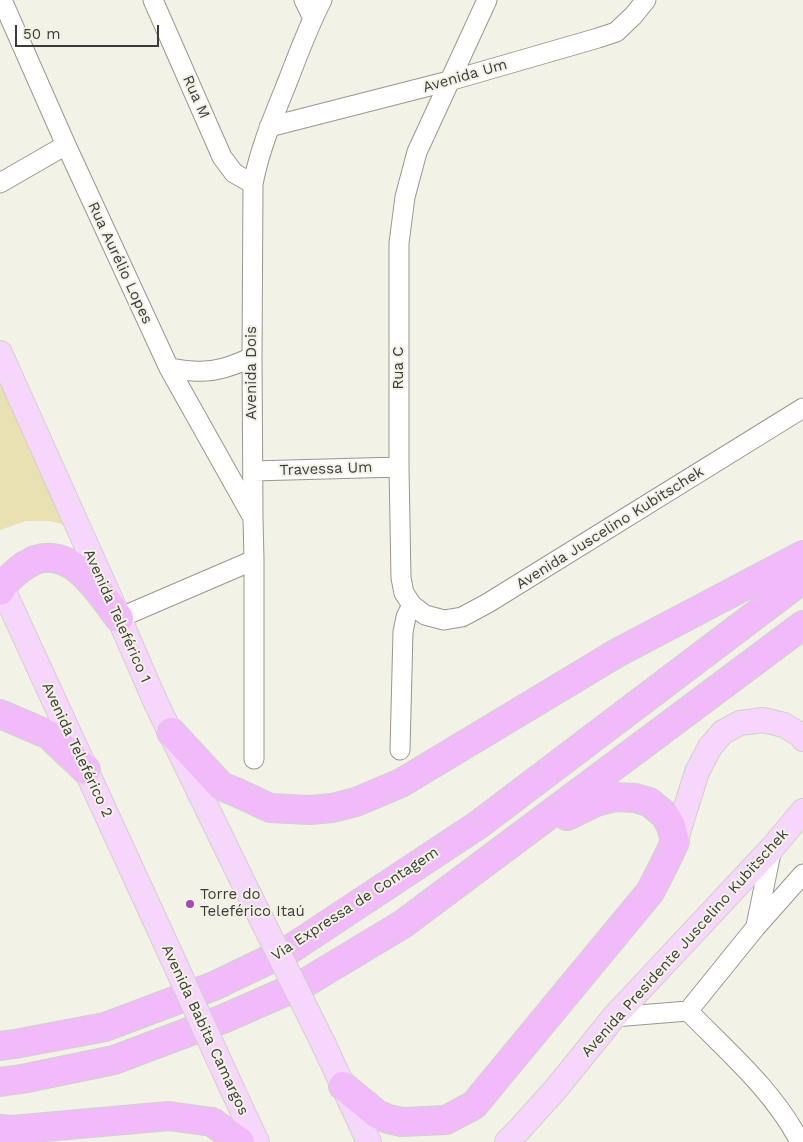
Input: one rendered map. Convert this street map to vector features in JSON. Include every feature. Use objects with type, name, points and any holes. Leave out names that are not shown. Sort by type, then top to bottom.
[{"type":"highway","points":[[171,732],[221,786],[270,808],[310,810],[332,808],[356,802],[401,782],[617,653],[803,555]]},
{"type":"highway","points":[[1,587],[19,570],[34,560],[52,558],[70,563],[80,571],[119,618]]},
{"type":"highway","name":"Via Expressa de Contagem","points":[[0,1046],[105,1027],[214,986],[289,950],[478,825],[803,579]]},
{"type":"highway","points":[[0,1082],[114,1060],[223,1019],[305,983],[403,924],[803,625]]},
{"type":"highway","points":[[0,714],[49,736],[86,770]]},
{"type":"highway","points":[[342,1086],[377,1114],[402,1122],[446,1120],[474,1105],[650,892],[675,842],[671,826],[665,815],[649,802],[635,798],[615,798],[596,802],[576,811],[504,850]]},
{"type":"highway","points":[[0,1129],[12,1130],[169,1116],[212,1122],[240,1142]]},
{"type":"main road","name":"Avenida Teleférico 1","points":[[0,353],[156,704],[324,1045],[342,1086]]},
{"type":"main road","name":"Avenida Teleférico 2","points":[[1,587],[154,918]]},
{"type":"main road","points":[[675,842],[697,772],[710,746],[723,732],[740,724],[763,720],[784,726],[803,738]]},
{"type":"main road","name":"Avenida Presidente Juscelino Kubitschek","points":[[507,1142],[555,1090],[614,1017],[772,848],[803,811]]},
{"type":"main road","name":"Avenida Babita Camargos","points":[[154,918],[257,1142]]},
{"type":"main road","points":[[342,1086],[369,1142]]},
{"type":"street","name":"Rua M","points":[[153,0],[222,157],[234,173],[253,184]]},
{"type":"street","points":[[304,0],[313,18]]},
{"type":"street","name":"Avenida Dois","points":[[254,759],[254,560],[252,518],[253,184],[257,162],[269,127],[322,0]]},
{"type":"street","name":"Rua C","points":[[412,605],[404,593],[401,578],[399,243],[401,224],[405,197],[417,152],[487,0]]},
{"type":"street","name":"Avenida Um","points":[[269,127],[449,82],[616,32],[646,0]]},
{"type":"street","name":"Rua Aurélio Lopes","points":[[6,1],[66,145],[169,368],[252,518]]},
{"type":"street","points":[[0,183],[66,145]]},
{"type":"street","points":[[169,368],[194,372],[212,371],[252,357]]},
{"type":"street","name":"Avenida Juscelino Kubitschek","points":[[412,605],[425,615],[444,620],[462,617],[496,598],[803,408]]},
{"type":"street","name":"Travessa Um","points":[[253,471],[399,467]]},
{"type":"street","points":[[119,618],[254,560]]},
{"type":"street","points":[[400,750],[403,632],[406,617],[412,605]]},
{"type":"street","points":[[756,927],[772,848]]},
{"type":"street","points":[[614,1017],[688,1011],[756,927],[803,874]]},
{"type":"street","points":[[688,1011],[778,1106],[800,1142]]},
{"type":"shaded area","points":[[0,371],[72,527],[50,521],[26,521],[0,530]]},
{"type":"place","name":"Torre do Teleférico Itaú","points":[[190,904]]}]
